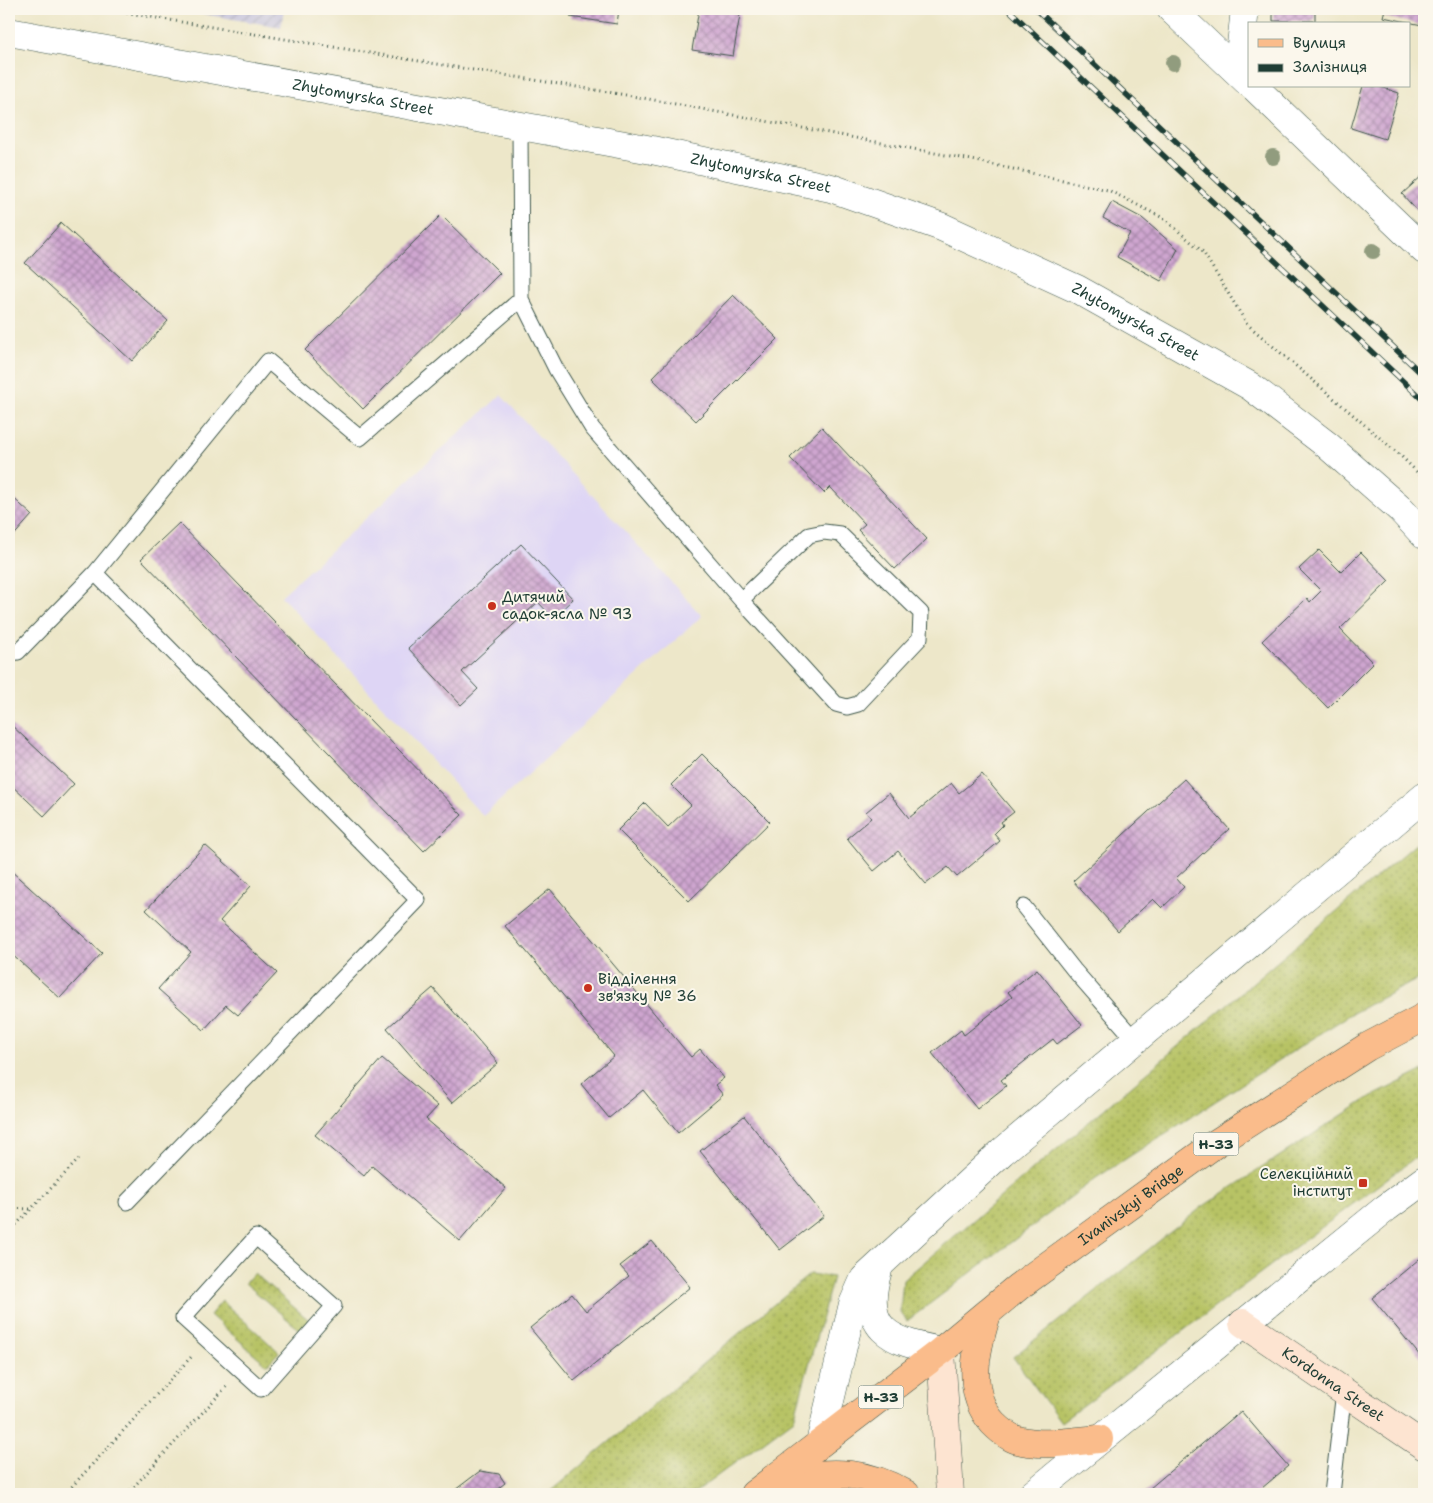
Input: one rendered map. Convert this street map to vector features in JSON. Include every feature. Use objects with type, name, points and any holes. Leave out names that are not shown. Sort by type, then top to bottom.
[{"type":"main road","name":"Ivanivskyi Bridge","points":[[987,1314],[1018,1287],[1215,1144],[1367,1046],[1424,1017]]},
{"type":"main road","name":"Н-33","points":[[763,1486],[987,1314]]},
{"type":"main road","points":[[987,1314],[975,1360],[975,1381],[978,1399],[988,1417],[1000,1430],[1017,1440],[1046,1444],[1099,1439]]},
{"type":"main road","name":"Kordonna Street","points":[[1243,1323],[1424,1446]]},
{"type":"main road","points":[[941,1351],[950,1494]]},
{"type":"main road","points":[[763,1486],[830,1473],[858,1475],[884,1481],[906,1494]]},
{"type":"street","points":[[1171,9],[1247,80]]},
{"type":"street","points":[[1244,9],[1247,80]]},
{"type":"street","name":"Zhytomyrska Street","points":[[9,32],[652,150],[831,188],[942,227],[1077,289],[1250,386],[1327,445],[1400,510],[1424,535]]},
{"type":"street","points":[[1255,88],[1424,250]]},
{"type":"street","points":[[820,1443],[853,1304],[864,1279],[880,1262],[1002,1152],[1424,797]]},
{"type":"street","points":[[1033,1494],[1386,1208],[1424,1180]]},
{"type":"street","points":[[880,1262],[872,1296],[873,1314],[879,1326],[890,1337],[908,1345],[941,1351]]},
{"type":"lane","points":[[520,126],[521,299],[556,369],[592,428],[741,600],[836,704],[847,707],[858,704],[920,638],[921,613],[840,534],[824,532],[809,535],[741,600]]},
{"type":"lane","points":[[9,654],[18,652],[95,573],[268,361],[360,438],[521,299]]},
{"type":"lane","points":[[95,573],[418,900],[126,1202]]},
{"type":"lane","points":[[1024,907],[1074,970],[1134,1040]]},
{"type":"lane","points":[[256,1237],[334,1306],[261,1388],[242,1371],[183,1318],[256,1237]]},
{"type":"lane","points":[[1332,1494],[1344,1391]]},
{"type":"path","points":[[9,1232],[79,1159]]},
{"type":"path","points":[[9,1208],[31,1209]]},
{"type":"path","points":[[65,1494],[207,1340]]},
{"type":"path","points":[[127,1494],[242,1371]]},
{"type":"shaded area","points":[[172,9],[284,9],[281,27]]},
{"type":"shaded area","name":"Дитячий садок-ясла № 93","points":[[501,395],[702,616],[483,816],[281,596]]},
{"type":"green space","points":[[1424,837],[1424,976],[1351,1014],[1096,1178],[907,1321],[900,1312],[903,1280]]},
{"type":"green space","points":[[1424,1070],[1424,1151],[1061,1422],[1013,1357],[1202,1207],[1367,1099]]},
{"type":"green space","points":[[254,1273],[310,1321],[301,1331],[245,1283]]},
{"type":"green space","points":[[810,1274],[833,1277],[794,1419],[693,1494],[547,1494]]},
{"type":"green space","points":[[222,1301],[279,1352],[267,1365],[210,1315]]},
{"type":"building","points":[[572,9],[619,9],[617,24],[570,17]]},
{"type":"building","points":[[699,9],[741,9],[733,56],[692,50]]},
{"type":"building","points":[[1273,9],[1315,9],[1315,21],[1273,21]]},
{"type":"building","points":[[1385,9],[1424,9],[1422,25],[1383,17]]},
{"type":"building","points":[[1362,88],[1384,88],[1399,93],[1385,139],[1351,128]]},
{"type":"building","points":[[1424,174],[1424,208],[1419,213],[1402,194]]},
{"type":"building","points":[[1112,202],[1142,218],[1178,249],[1161,281],[1117,257],[1130,233],[1103,218]]},
{"type":"building","points":[[441,215],[500,273],[363,409],[305,350]]},
{"type":"building","points":[[61,223],[168,321],[132,361],[25,263]]},
{"type":"building","points":[[733,295],[778,339],[696,421],[652,378]]},
{"type":"building","points":[[822,427],[927,539],[895,569],[858,530],[865,524],[830,487],[824,493],[790,458]]},
{"type":"building","points":[[9,494],[32,515],[9,541]]},
{"type":"building","points":[[179,523],[462,815],[424,851],[141,559]]},
{"type":"building","points":[[521,544],[573,599],[553,618],[538,602],[462,672],[478,689],[461,705],[408,648]]},
{"type":"building","points":[[1319,550],[1341,572],[1361,552],[1389,581],[1340,629],[1373,663],[1328,708],[1262,641],[1307,598],[1310,602],[1321,591],[1299,569]]},
{"type":"building","points":[[9,723],[74,784],[44,816],[9,783]]},
{"type":"building","points":[[702,754],[770,822],[689,901],[618,830],[645,803],[668,827],[691,805],[671,785]]},
{"type":"building","points":[[982,774],[1014,812],[1001,822],[1003,825],[994,834],[1000,841],[957,877],[948,867],[926,884],[898,851],[874,871],[847,838],[871,818],[866,812],[889,793],[909,818],[951,783],[959,793]]},
{"type":"building","points":[[1184,779],[1229,829],[1176,878],[1184,887],[1162,908],[1153,899],[1118,931],[1073,881]]},
{"type":"building","points":[[205,845],[251,886],[220,921],[277,973],[238,1015],[226,1005],[204,1030],[158,989],[191,952],[146,910]]},
{"type":"building","points":[[9,869],[102,953],[60,998],[9,952]]},
{"type":"building","points":[[550,889],[691,1057],[700,1049],[724,1078],[715,1085],[723,1095],[678,1133],[643,1090],[609,1118],[581,1084],[614,1056],[505,926]]},
{"type":"building","points":[[1037,969],[1082,1025],[1057,1044],[1053,1039],[1001,1080],[1006,1086],[977,1109],[932,1053],[961,1030],[964,1035],[1012,997],[1008,992]]},
{"type":"building","points":[[433,988],[498,1063],[452,1103],[387,1028]]},
{"type":"building","points":[[382,1058],[438,1106],[426,1119],[506,1188],[460,1241],[372,1166],[364,1176],[315,1135]]},
{"type":"building","points":[[744,1116],[824,1216],[780,1250],[700,1151]]},
{"type":"building","points":[[652,1241],[690,1287],[574,1381],[530,1328],[572,1294],[586,1311],[629,1276],[620,1266]]},
{"type":"building","points":[[1424,1255],[1424,1355],[1421,1357],[1372,1298]]},
{"type":"building","points":[[1241,1411],[1288,1466],[1255,1494],[1143,1494]]},
{"type":"building","points":[[480,1471],[499,1474],[505,1483],[491,1494],[459,1494],[455,1490]]},
{"type":"railway","points":[[1008,9],[1424,401]]},
{"type":"railway","points":[[1036,9],[1424,376]]},
{"type":"place","name":"Дитячий садок-ясла № 93","points":[[492,606]]},
{"type":"place","name":"Відділення зв'язку № 36","points":[[588,988]]},
{"type":"place","name":"Селекційний інститут","points":[[1363,1183]]}]
